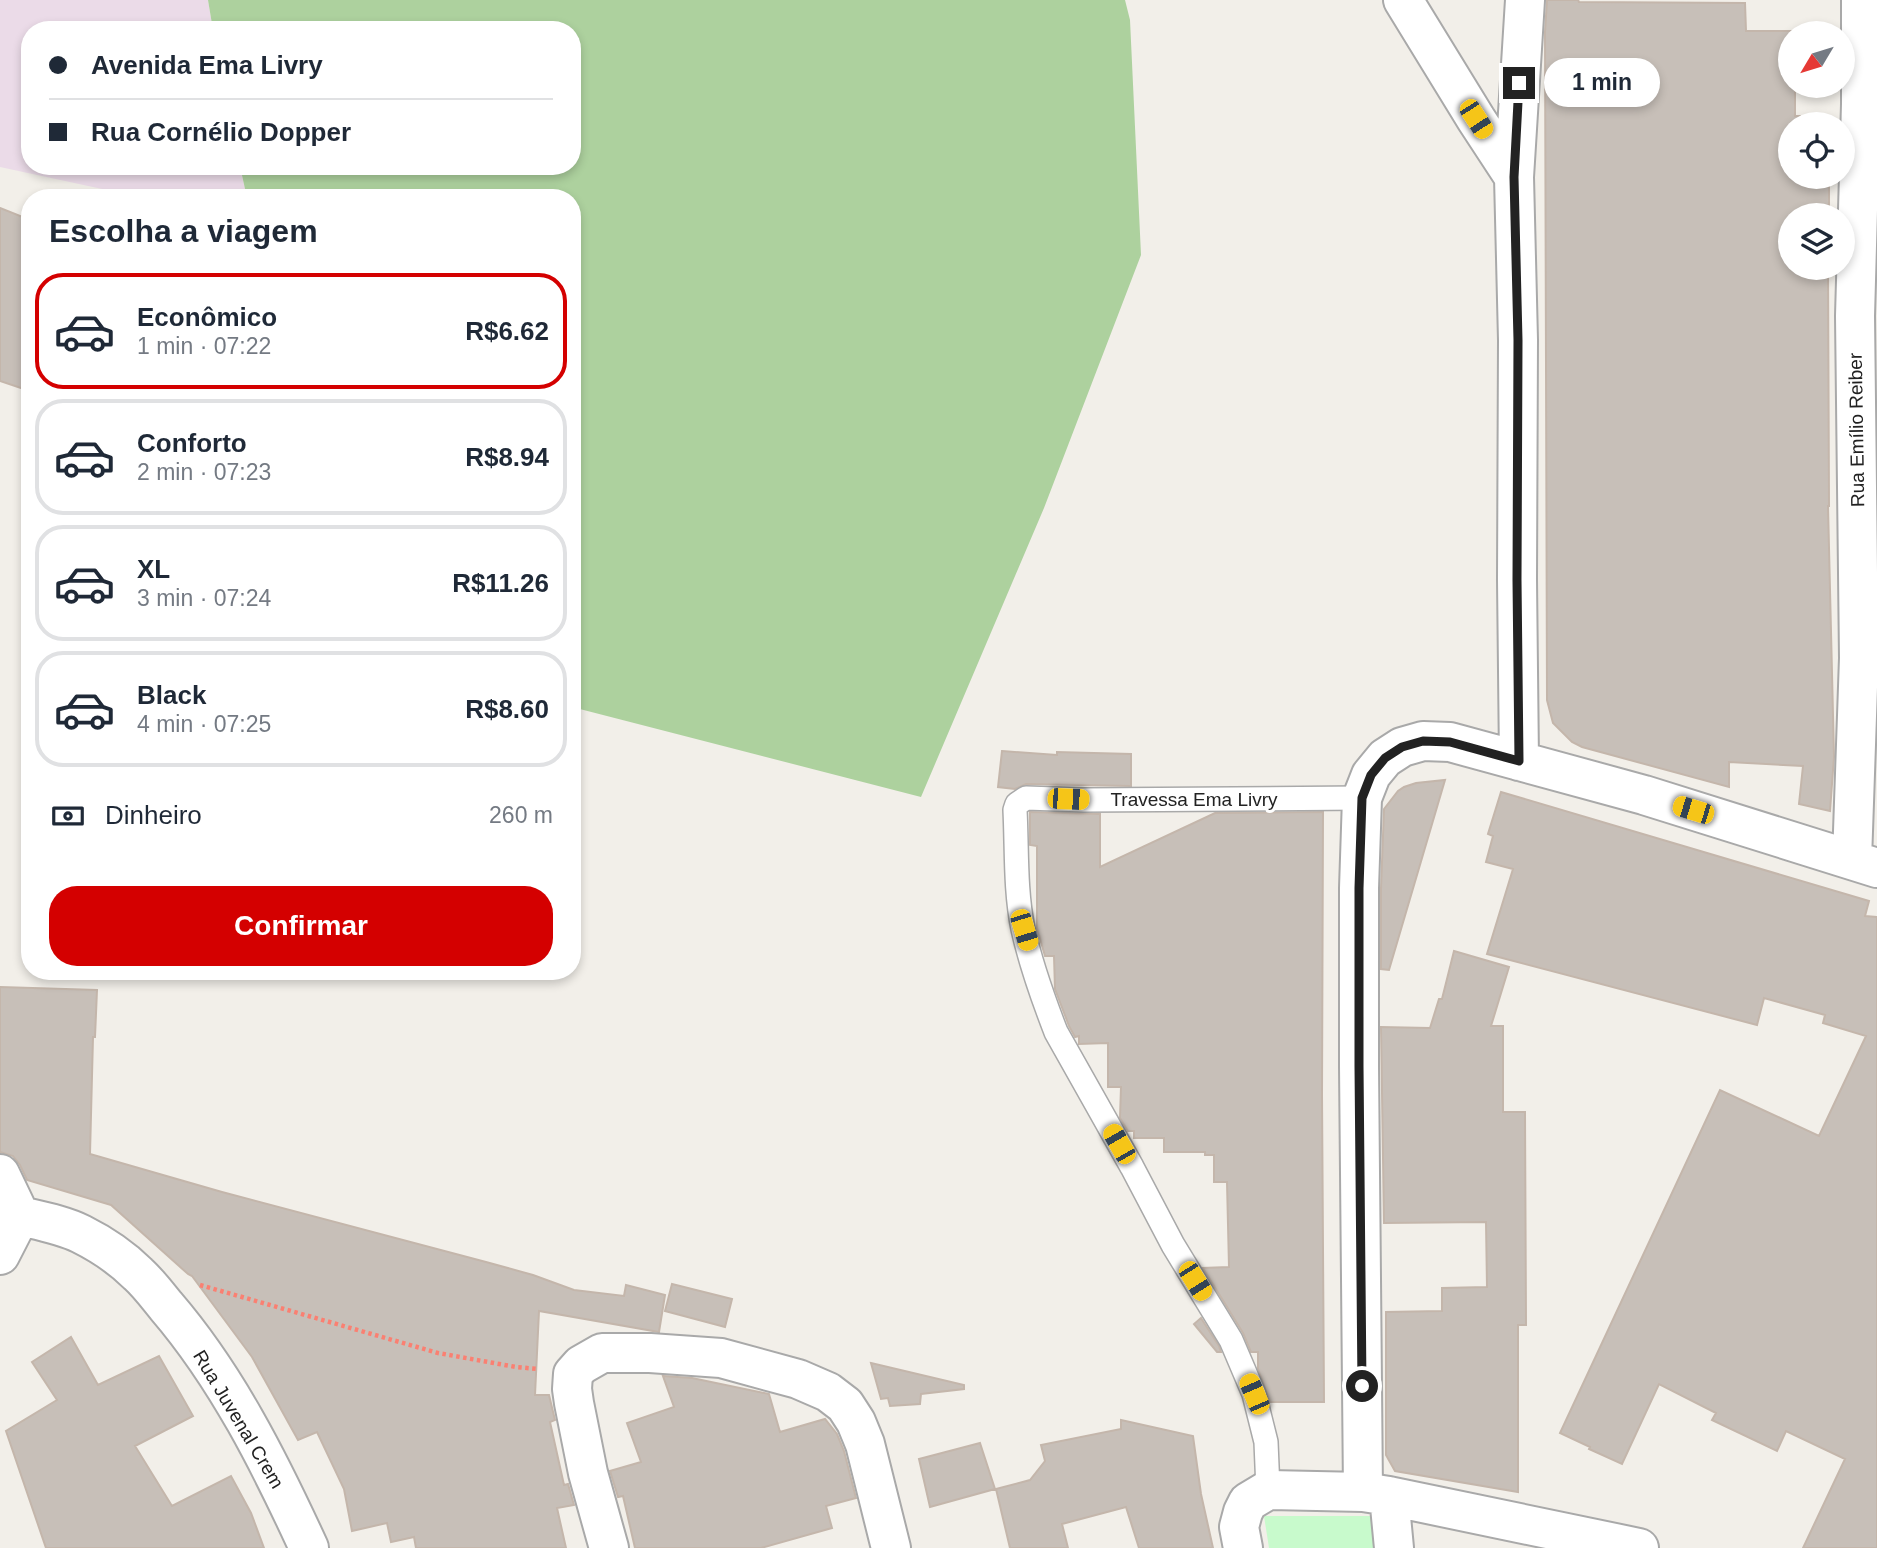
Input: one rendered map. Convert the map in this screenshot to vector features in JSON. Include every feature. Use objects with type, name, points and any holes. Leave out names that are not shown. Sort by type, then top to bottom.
[{"type":"street","points":[[1403,0],[1514,177]]},
{"type":"street","points":[[1519,761],[1518,340],[1514,177],[1525,0]]},
{"type":"street","name":"Rua Emílio Reiber","points":[[1861,0],[1855,316],[1859,659],[1865,864]]},
{"type":"street","points":[[1394,1548],[1376,1494],[1359,1066],[1362,798],[1371,775],[1385,758],[1402,747],[1423,741],[1450,742],[1644,796],[1865,864]]},
{"type":"street","points":[[0,1174],[20,1216],[0,1255]]},
{"type":"street","name":"Rua Juvenal Crem","points":[[20,1216],[80,1233],[111,1252],[138,1274],[184,1328],[230,1396],[285,1497],[309,1548]]},
{"type":"street","points":[[609,1548],[586,1461],[572,1389],[573,1374],[580,1365],[602,1353],[721,1358],[798,1380],[828,1392],[845,1405],[865,1444],[891,1548]]},
{"type":"street","points":[[1243,1548],[1239,1527],[1242,1512],[1248,1502],[1268,1490],[1376,1494],[1639,1548]]},
{"type":"lane","name":"Travessa Ema Livry","points":[[1268,1490],[1266,1442],[1254,1394],[1231,1340],[1173,1245],[1052,1023],[1024,930],[1015,810],[1020,801],[1027,798],[1362,798]]},
{"type":"path","points":[[199,1284],[438,1353],[573,1374]]},
{"type":"shaded area","points":[[0,0],[208,0],[212,21],[21,21],[21,172],[0,167]]},
{"type":"shaded area","points":[[37,175],[242,175],[245,189],[102,189]]},
{"type":"green space","points":[[208,0],[1125,0],[1130,20],[1141,255],[1044,508],[921,797],[581,709],[581,189],[245,189],[242,175],[581,175],[581,21],[212,21]]},
{"type":"green space","points":[[1264,1516],[1376,1516],[1378,1548],[1269,1548]]},
{"type":"building","points":[[1547,0],[1745,3],[1746,31],[1778,31],[1778,98],[1795,98],[1795,112],[1778,112],[1778,189],[1829,189],[1829,203],[1778,203],[1778,280],[1828,280],[1828,506],[1834,757],[1830,811],[1799,804],[1803,766],[1729,762],[1729,787],[1582,747],[1572,742],[1553,723],[1547,700]]},
{"type":"building","points":[[0,208],[21,216],[21,388],[0,381]]},
{"type":"building","points":[[1002,751],[1057,755],[1057,752],[1131,754],[1131,786],[1026,784],[1015,789],[998,787]]},
{"type":"building","points":[[1445,780],[1389,970],[1381,969],[1384,809],[1404,787]]},
{"type":"building","points":[[1501,792],[1869,901],[1865,916],[1877,917],[1877,1548],[1803,1548],[1845,1459],[1786,1431],[1777,1451],[1712,1420],[1716,1413],[1659,1384],[1622,1464],[1560,1433],[1720,1090],[1819,1136],[1866,1036],[1823,1023],[1825,1015],[1764,998],[1757,1025],[1487,954],[1513,869],[1486,862],[1493,836],[1488,834]]},
{"type":"building","points":[[1030,812],[1100,814],[1100,867],[1215,813],[1323,812],[1324,1402],[1270,1402],[1258,1369],[1258,1352],[1251,1352],[1243,1333],[1203,1268],[1229,1267],[1227,1182],[1214,1182],[1214,1155],[1205,1155],[1205,1152],[1164,1152],[1164,1138],[1134,1138],[1134,1131],[1128,1131],[1120,1118],[1121,1087],[1108,1087],[1108,1043],[1079,1044],[1079,1036],[1075,1037],[1069,1026],[1055,989],[1054,956],[1045,956],[1037,928],[1037,846],[1030,845]]},
{"type":"building","points":[[1454,951],[1509,967],[1491,1026],[1503,1026],[1503,1112],[1525,1112],[1526,1325],[1518,1325],[1518,1492],[1395,1471],[1386,1455],[1386,1312],[1442,1311],[1442,1288],[1487,1287],[1486,1222],[1384,1223],[1381,1027],[1430,1028],[1439,999],[1442,999]]},
{"type":"building","points":[[0,987],[97,990],[90,1154],[533,1275],[574,1290],[624,1296],[626,1285],[665,1295],[659,1332],[539,1311],[535,1395],[549,1395],[555,1420],[550,1422],[564,1485],[568,1484],[574,1505],[557,1508],[566,1548],[416,1548],[414,1537],[391,1542],[387,1523],[352,1531],[344,1489],[317,1432],[298,1440],[252,1357],[192,1276],[111,1205],[27,1180],[13,1156],[0,1152]]},
{"type":"building","points":[[672,1284],[732,1299],[725,1327],[665,1311]]},
{"type":"building","points":[[1201,1318],[1221,1352],[1217,1352],[1194,1324]]},
{"type":"building","points":[[71,1337],[98,1385],[159,1356],[193,1416],[135,1446],[172,1506],[231,1476],[251,1513],[264,1548],[46,1548],[6,1431],[57,1400],[32,1362]]},
{"type":"building","points":[[871,1363],[964,1385],[964,1389],[921,1394],[920,1404],[890,1406],[888,1398],[881,1399]]},
{"type":"building","points":[[663,1376],[692,1378],[769,1394],[780,1432],[825,1419],[837,1434],[844,1451],[856,1498],[826,1506],[832,1528],[761,1548],[635,1548],[623,1496],[618,1497],[610,1471],[641,1462],[627,1423],[674,1407]]},
{"type":"building","points":[[1121,1420],[1193,1436],[1201,1494],[1213,1548],[1139,1548],[1126,1507],[1062,1524],[1068,1548],[1010,1548],[996,1489],[1030,1480],[1045,1461],[1041,1445],[1121,1429]]},
{"type":"building","points":[[980,1443],[995,1489],[930,1507],[919,1459]]},
{"type":"route","points":[[1362,1386],[1359,1066],[1362,798],[1371,775],[1385,758],[1402,747],[1423,741],[1450,742],[1519,761],[1518,340],[1514,177],[1519,83]]}]
